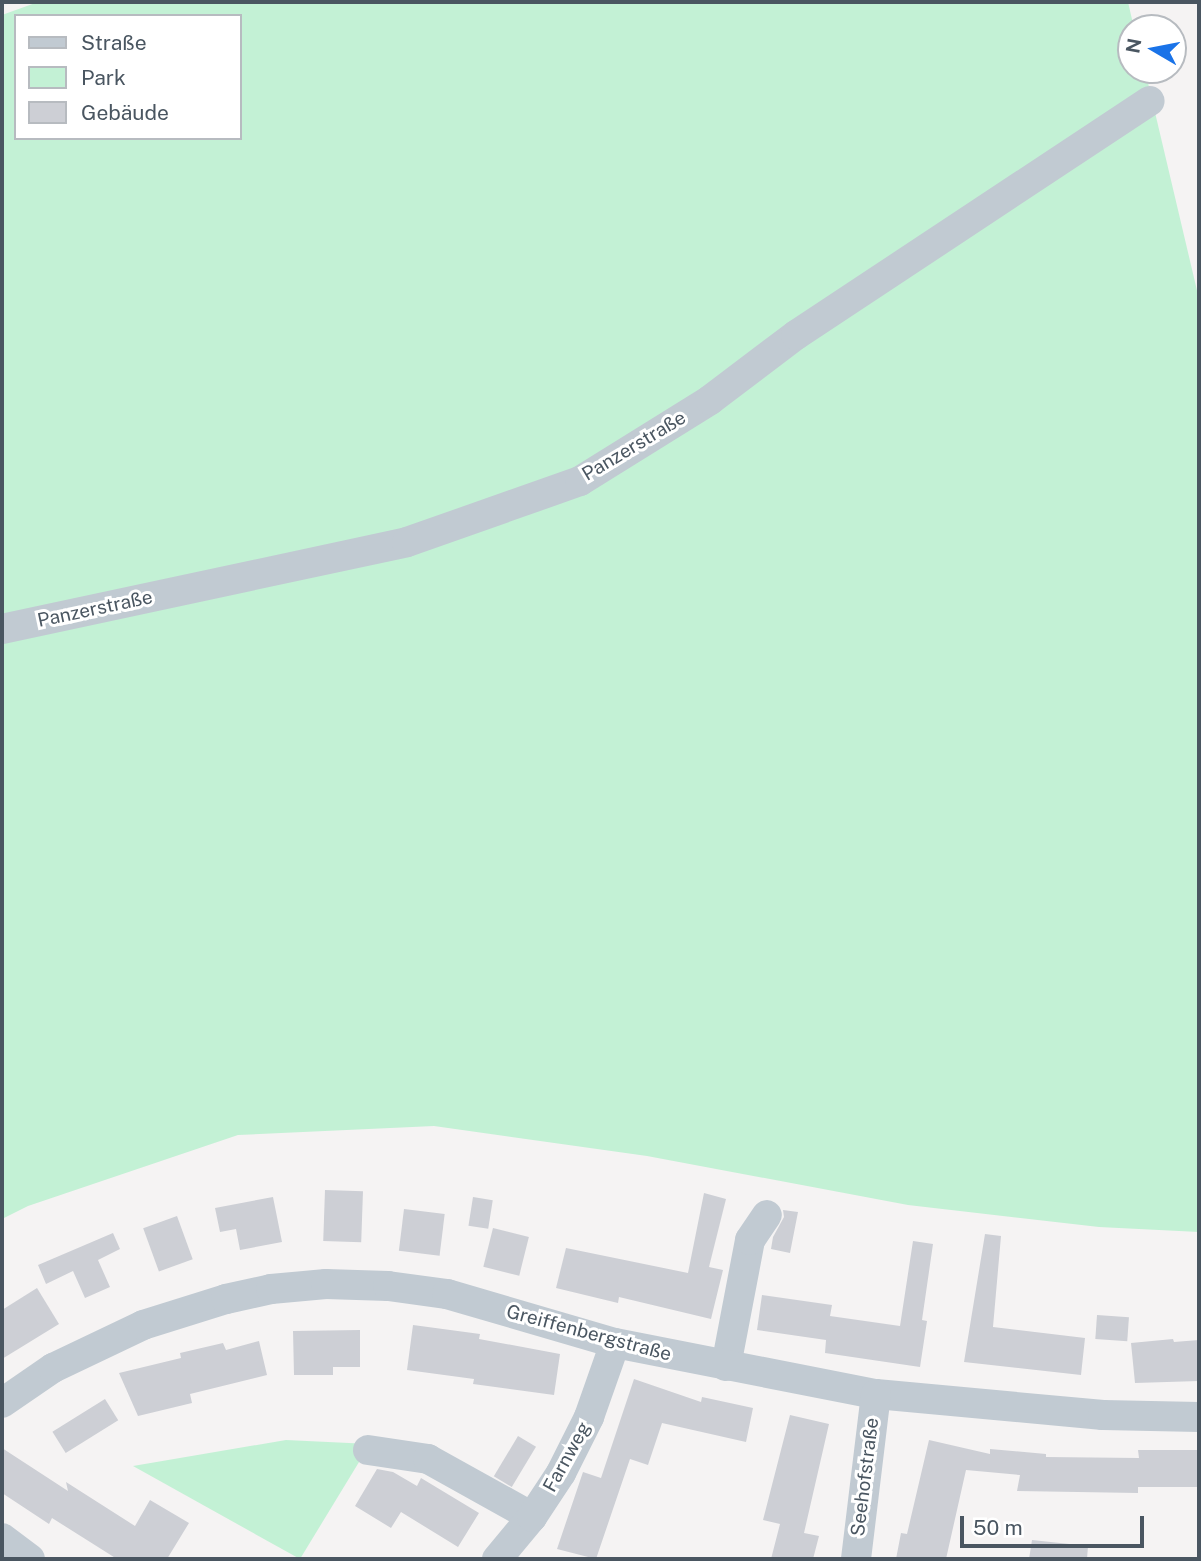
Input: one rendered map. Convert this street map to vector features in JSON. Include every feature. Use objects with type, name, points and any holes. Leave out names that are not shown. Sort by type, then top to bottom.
[{"type":"street","name":"Panzerstraße","points":[[2,629],[407,542],[580,481],[710,400],[807,327],[1149,101]]},
{"type":"street","points":[[726,1366],[750,1240],[767,1215]]},
{"type":"street","name":"Greiffenbergstraße","points":[[2,1403],[53,1368],[101,1342],[183,1312],[271,1289],[326,1284],[447,1294],[615,1343],[876,1394],[1077,1413],[1199,1417]]},
{"type":"street","name":"Farnweg","points":[[497,1559],[532,1517],[561,1473],[589,1417],[615,1343]]},
{"type":"street","name":"Seehofstraße","points":[[856,1559],[876,1394]]},
{"type":"street","points":[[368,1450],[428,1459],[532,1517]]},
{"type":"street","points":[[2,1538],[30,1559]]},
{"type":"green space","points":[[38,2],[1128,2],[1131,14],[1117,14],[1117,84],[1148,84],[1199,299],[1199,1232],[1099,1227],[908,1205],[647,1156],[434,1126],[238,1135],[28,1206],[2,1219],[2,15]]},
{"type":"green space","points":[[286,1440],[370,1444],[300,1559],[133,1466]]},
{"type":"building","points":[[325,1190],[363,1191],[361,1242],[323,1241]]},
{"type":"building","points":[[704,1193],[726,1199],[709,1267],[723,1270],[711,1319],[619,1297],[618,1303],[556,1288],[566,1248],[688,1273]]},
{"type":"building","points":[[273,1197],[282,1242],[240,1250],[236,1229],[220,1232],[215,1208]]},
{"type":"building","points":[[473,1197],[493,1200],[488,1229],[468,1226]]},
{"type":"building","points":[[404,1209],[445,1214],[440,1256],[399,1251]]},
{"type":"building","points":[[783,1210],[798,1212],[790,1253],[771,1249],[773,1237],[784,1217]]},
{"type":"building","points":[[177,1216],[193,1259],[159,1272],[143,1228]]},
{"type":"building","points":[[493,1228],[529,1237],[519,1276],[483,1267]]},
{"type":"building","points":[[113,1233],[120,1249],[98,1260],[110,1287],[85,1298],[73,1271],[46,1284],[38,1265]]},
{"type":"building","points":[[985,1234],[1001,1236],[993,1327],[1085,1338],[1081,1375],[964,1362]]},
{"type":"building","points":[[913,1241],[933,1244],[922,1320],[927,1321],[920,1367],[825,1353],[826,1340],[757,1330],[762,1295],[832,1305],[830,1316],[900,1326]]},
{"type":"building","points":[[37,1288],[59,1324],[2,1359],[2,1310]]},
{"type":"building","points":[[1097,1315],[1129,1317],[1127,1341],[1095,1339]]},
{"type":"building","points":[[413,1325],[480,1334],[479,1339],[560,1354],[554,1395],[473,1384],[474,1379],[407,1370]]},
{"type":"building","points":[[360,1330],[360,1367],[333,1367],[333,1375],[294,1375],[293,1331]]},
{"type":"building","points":[[1173,1339],[1174,1342],[1199,1340],[1199,1381],[1135,1383],[1131,1343]]},
{"type":"building","points":[[259,1341],[267,1375],[190,1394],[192,1403],[138,1416],[119,1373],[181,1358],[180,1353],[223,1343],[226,1350]]},
{"type":"building","points":[[634,1379],[701,1402],[702,1397],[753,1408],[746,1442],[662,1423],[648,1465],[630,1459],[596,1559],[557,1549],[583,1472],[601,1478]]},
{"type":"building","points":[[105,1399],[118,1420],[66,1453],[52,1432]]},
{"type":"building","points":[[790,1415],[829,1424],[804,1533],[819,1536],[813,1559],[771,1559],[780,1524],[763,1520]]},
{"type":"building","points":[[518,1436],[536,1447],[512,1487],[494,1476]]},
{"type":"building","points":[[929,1440],[990,1454],[990,1449],[1046,1454],[1046,1457],[1139,1458],[1138,1450],[1199,1450],[1199,1487],[1138,1487],[1138,1493],[1017,1491],[1020,1475],[966,1470],[946,1559],[896,1559],[901,1533],[907,1534]]},
{"type":"building","points":[[2,1448],[68,1491],[66,1482],[135,1526],[150,1500],[189,1523],[167,1559],[117,1559],[52,1518],[49,1524],[2,1493]]},
{"type":"building","points":[[377,1469],[393,1472],[417,1486],[421,1478],[479,1513],[458,1547],[401,1512],[391,1528],[355,1506]]},
{"type":"building","points":[[1032,1540],[1088,1546],[1087,1559],[1029,1559]]}]
